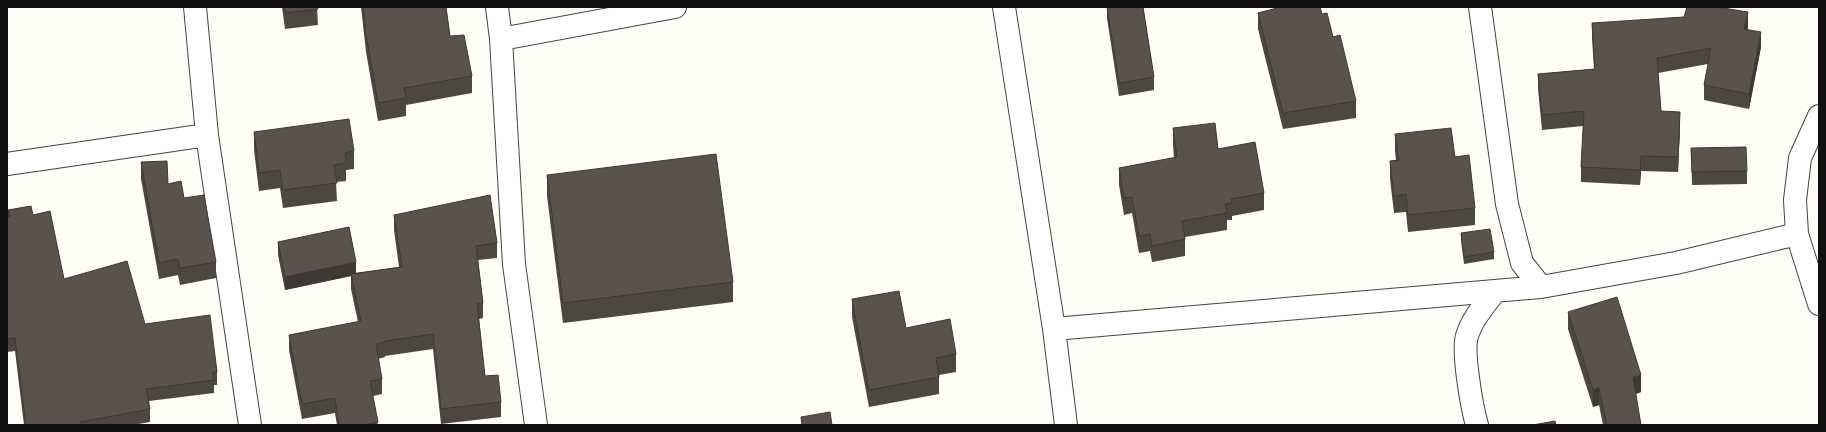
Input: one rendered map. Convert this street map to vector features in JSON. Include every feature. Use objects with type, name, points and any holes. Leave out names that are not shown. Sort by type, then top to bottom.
[{"type":"street","points":[[195,7],[207,135],[250,425]]},
{"type":"street","points":[[497,7],[501,40],[514,264],[536,425]]},
{"type":"street","points":[[501,40],[675,7]]},
{"type":"street","points":[[1004,7],[1054,328],[1066,425]]},
{"type":"street","points":[[1480,7],[1507,204],[1522,263],[1541,287]]},
{"type":"street","points":[[1819,116],[1800,158],[1796,200],[1797,234],[1819,304]]},
{"type":"street","points":[[7,164],[207,135]]},
{"type":"street","points":[[1054,328],[1541,287],[1676,263],[1797,234]]},
{"type":"street","points":[[1477,425],[1466,358],[1466,337],[1474,320],[1495,291]]},
{"type":"building","points":[[284,7],[317,7],[318,9],[285,13]]},
{"type":"building","points":[[363,7],[446,7],[450,36],[464,35],[472,76],[404,88],[406,98],[378,103],[366,34]]},
{"type":"building","points":[[1107,7],[1143,7],[1154,77],[1119,83]]},
{"type":"building","points":[[1277,7],[1320,7],[1322,14],[1327,13],[1333,37],[1340,35],[1356,101],[1283,113],[1258,13]]},
{"type":"building","points":[[1687,7],[1717,7],[1748,12],[1744,29],[1761,32],[1749,94],[1704,85],[1711,48],[1657,58],[1661,111],[1680,112],[1678,157],[1641,156],[1640,170],[1581,167],[1584,111],[1542,115],[1538,74],[1595,69],[1592,23],[1684,17]]},
{"type":"building","points":[[349,119],[354,151],[345,153],[346,163],[334,165],[337,183],[283,190],[280,170],[259,173],[254,132]]},
{"type":"building","points":[[1215,123],[1218,149],[1255,142],[1264,193],[1231,199],[1232,203],[1225,204],[1227,213],[1182,221],[1185,239],[1152,246],[1150,234],[1139,236],[1132,197],[1124,198],[1119,168],[1177,157],[1173,128]]},
{"type":"building","points":[[1451,128],[1455,157],[1469,155],[1475,208],[1408,215],[1406,194],[1394,196],[1390,161],[1399,160],[1395,134]]},
{"type":"building","points":[[1746,147],[1747,171],[1692,172],[1691,148]]},
{"type":"building","points":[[716,154],[733,282],[563,303],[547,175]]},
{"type":"building","points":[[167,161],[168,184],[181,181],[184,198],[204,195],[216,262],[180,268],[178,259],[159,263],[141,162]]},
{"type":"building","points":[[490,195],[497,243],[476,246],[483,303],[477,304],[485,376],[498,375],[501,402],[441,409],[433,334],[385,341],[376,344],[382,379],[370,381],[378,422],[363,425],[339,425],[335,398],[302,404],[289,335],[361,321],[351,274],[402,267],[394,215]]},
{"type":"building","points":[[31,206],[33,215],[50,211],[64,279],[127,261],[145,324],[210,315],[217,372],[213,372],[214,380],[146,389],[150,409],[80,422],[81,425],[26,425],[15,338],[7,339],[7,217],[10,216],[8,210]]},
{"type":"building","points":[[349,227],[356,262],[285,277],[278,242]]},
{"type":"building","points":[[1490,229],[1494,252],[1464,257],[1461,233]]},
{"type":"building","points":[[899,291],[906,328],[950,319],[956,354],[936,358],[939,377],[869,390],[852,299]]},
{"type":"building","points":[[1617,297],[1641,375],[1633,377],[1641,425],[1607,425],[1599,388],[1593,390],[1568,312]]},
{"type":"building","points":[[830,412],[832,425],[802,425],[801,417]]},
{"type":"building","points":[[1555,421],[1556,425],[1533,425]]}]
